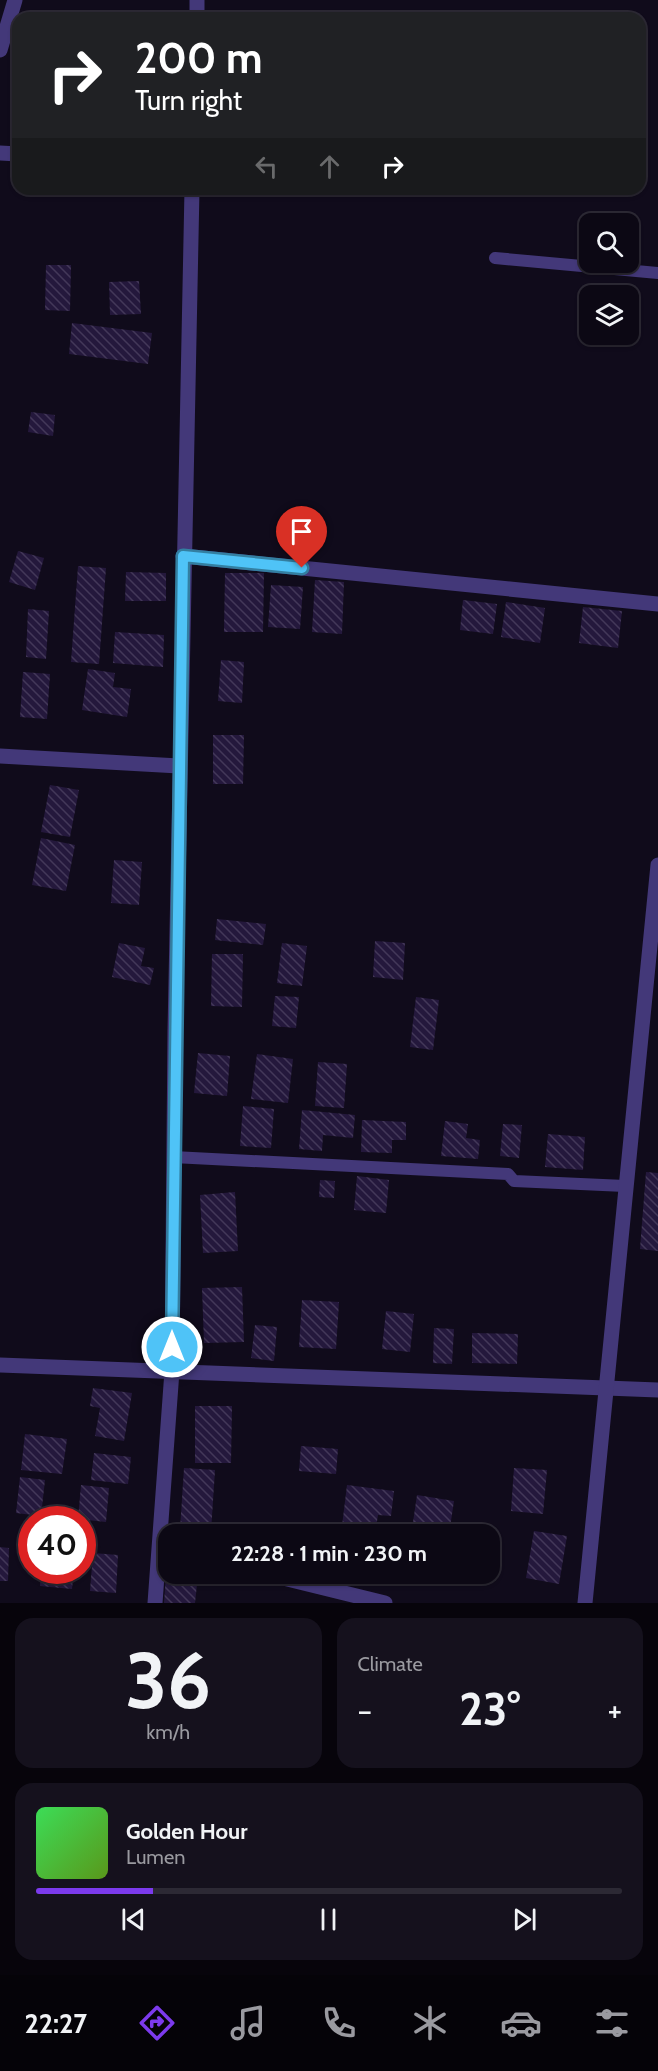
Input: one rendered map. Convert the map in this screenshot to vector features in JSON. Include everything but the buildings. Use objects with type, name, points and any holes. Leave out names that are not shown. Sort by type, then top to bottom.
[{"type":"street","points":[[0,50],[15,0]]},
{"type":"street","points":[[164,1524],[172,1371],[179,766],[192,195]]},
{"type":"street","points":[[183,556],[658,604]]},
{"type":"street","points":[[0,756],[179,766]]},
{"type":"street","points":[[585,1603],[658,864]]},
{"type":"street","points":[[0,1365],[658,1390]]},
{"type":"street","points":[[155,1603],[158,1582]]},
{"type":"street","points":[[302,1584],[357,1600],[386,1603]]},
{"type":"lane","points":[[495,258],[658,273]]},
{"type":"lane","points":[[173,1157],[508,1174],[514,1181],[626,1186]]},
{"type":"route","points":[[172,1347],[183,556],[302,568]]}]
